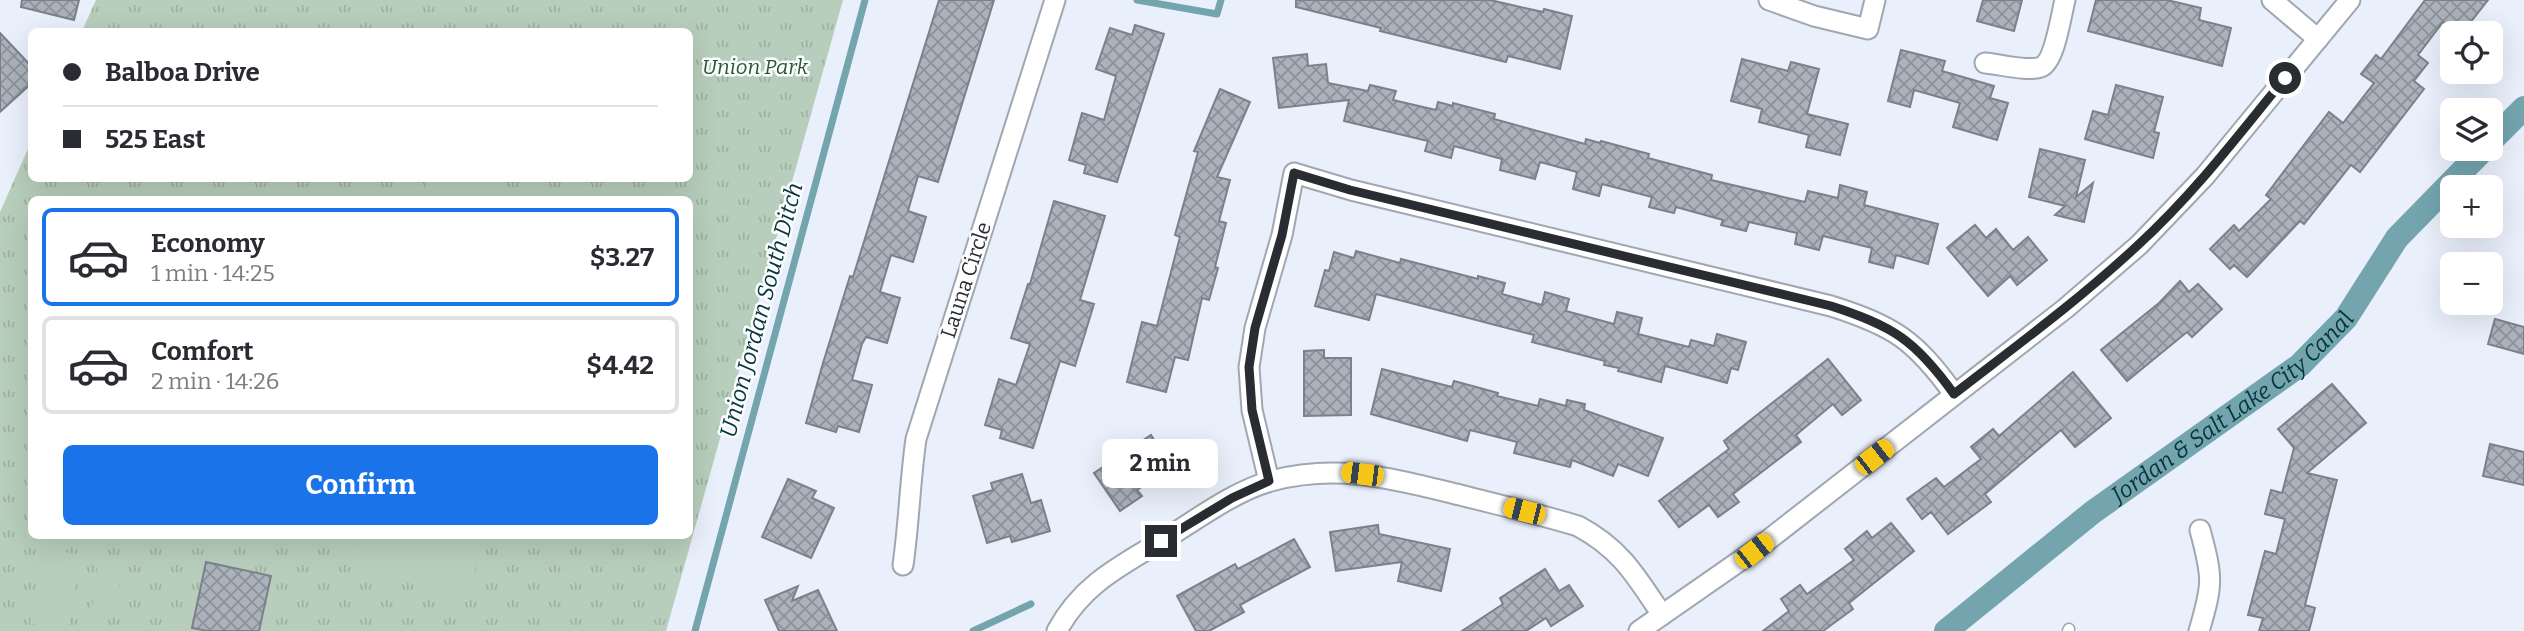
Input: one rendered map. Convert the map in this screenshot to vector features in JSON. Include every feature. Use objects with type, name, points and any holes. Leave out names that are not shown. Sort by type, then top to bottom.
[{"type":"street","name":"Launa Circle","points":[[903,565],[916,439],[1055,0]]},
{"type":"street","points":[[1769,0],[1787,4],[1814,16],[1868,29],[1875,0]]},
{"type":"street","points":[[1985,63],[2042,67],[2051,59],[2065,0]]},
{"type":"street","points":[[2272,0],[2318,39]]},
{"type":"street","points":[[1639,631],[1754,551],[2066,308],[2138,245],[2205,176],[2350,0]]},
{"type":"street","points":[[1269,481],[1252,410],[1249,367],[1255,328],[1282,235],[1294,173],[1350,190],[1831,306],[1892,330],[1918,350],[1954,394]]},
{"type":"street","points":[[1057,631],[1081,596],[1114,569],[1232,498],[1269,481],[1305,474],[1343,472],[1380,476],[1578,526],[1600,538],[1619,554],[1662,615]]},
{"type":"street","points":[[2199,631],[2211,583],[2211,571],[2200,530]]},
{"type":"green space","name":"Union Park","points":[[96,0],[843,0],[693,535],[693,196],[28,196],[28,539],[692,539],[666,631],[0,631],[0,212],[28,149],[28,182],[693,182],[693,28],[83,28]]},
{"type":"green space","points":[[328,182],[338,182],[344,196],[317,196],[319,189],[328,185]]},
{"type":"green space","points":[[427,182],[487,182],[484,196],[423,196]]},
{"type":"green space","points":[[354,539],[482,539],[469,597],[362,570],[351,553]]},
{"type":"green space","points":[[43,548],[81,555],[68,630],[30,623]]},
{"type":"green space","points":[[99,554],[123,558],[115,612],[92,608]]},
{"type":"building","points":[[22,0],[79,0],[74,20],[21,7]]},
{"type":"building","points":[[939,0],[994,0],[938,182],[918,176],[908,211],[926,217],[913,262],[891,255],[880,292],[900,298],[887,343],[866,337],[862,344],[852,380],[872,385],[859,432],[838,426],[836,432],[806,423],[850,276],[853,277]]},
{"type":"building","points":[[1296,0],[1490,0],[1572,16],[1560,69],[1508,56],[1506,62],[1380,31],[1381,28],[1296,7]]},
{"type":"building","points":[[1983,0],[2022,0],[2014,31],[1977,21]]},
{"type":"building","points":[[2096,0],[2167,0],[2201,8],[2199,20],[2231,28],[2222,66],[2088,31]]},
{"type":"building","points":[[2425,0],[2488,0],[2471,21],[2440,21],[2440,26],[2418,55],[2428,63],[2414,81],[2424,89],[2360,172],[2351,165],[2304,224],[2300,221],[2247,277],[2234,265],[2230,269],[2210,249],[2234,225],[2239,231],[2271,199],[2266,195],[2329,112],[2343,123],[2374,83],[2361,74],[2376,55],[2381,59]]},
{"type":"building","points":[[1135,25],[1164,34],[1117,182],[1084,173],[1086,165],[1069,160],[1082,113],[1104,120],[1116,76],[1096,69],[1110,28],[1132,35]]},
{"type":"building","points":[[0,33],[28,63],[28,87],[0,112]]},
{"type":"building","points":[[1901,50],[1945,61],[1942,71],[1994,86],[1990,98],[2008,103],[1997,140],[1953,127],[1960,103],[1914,90],[1910,107],[1888,101]]},
{"type":"building","points":[[1307,54],[1308,66],[1326,64],[1328,83],[1368,91],[1370,85],[1396,91],[1393,100],[1436,110],[1438,102],[1453,106],[1453,103],[1495,114],[1494,119],[1585,144],[1586,139],[1600,143],[1601,141],[1649,154],[1648,158],[1712,175],[1711,180],[1805,202],[1808,191],[1838,198],[1840,185],[1867,192],[1864,205],[1938,224],[1928,264],[1896,255],[1893,268],[1869,262],[1872,248],[1823,236],[1819,250],[1795,244],[1797,233],[1749,222],[1746,231],[1721,225],[1723,220],[1676,207],[1674,213],[1649,207],[1652,197],[1602,184],[1599,196],[1573,189],[1577,172],[1540,162],[1535,179],[1500,170],[1502,159],[1454,146],[1451,158],[1425,151],[1428,141],[1344,121],[1349,100],[1279,108],[1273,58]]},
{"type":"building","points":[[1742,59],[1788,71],[1791,62],[1819,69],[1807,114],[1848,124],[1840,155],[1806,147],[1809,135],[1759,122],[1762,109],[1731,101]]},
{"type":"building","points":[[2116,85],[2163,97],[2154,132],[2159,133],[2153,158],[2085,139],[2093,111],[2108,115]]},
{"type":"building","points":[[1220,89],[1250,102],[1217,177],[1230,180],[1219,221],[1226,223],[1209,300],[1202,298],[1188,360],[1175,357],[1166,392],[1127,382],[1142,322],[1157,326],[1180,237],[1175,235],[1198,152],[1194,151]]},
{"type":"building","points":[[2040,149],[2085,160],[2076,197],[2093,183],[2084,222],[2055,215],[2065,206],[2029,197]]},
{"type":"building","points":[[1054,201],[1105,216],[1080,300],[1094,304],[1075,366],[1060,361],[1033,448],[1000,438],[1002,430],[985,425],[999,379],[1016,385],[1030,344],[1011,338]]},
{"type":"building","points":[[1975,225],[1986,238],[1996,229],[2013,250],[2028,237],[2047,260],[2017,285],[2010,276],[1988,296],[1947,248]]},
{"type":"building","points":[[1356,251],[1400,263],[1401,259],[1478,279],[1478,276],[1505,283],[1502,294],[1542,305],[1545,292],[1569,299],[1566,311],[1614,324],[1617,312],[1642,318],[1638,334],[1689,347],[1691,340],[1714,346],[1717,334],[1746,342],[1738,370],[1731,368],[1727,383],[1665,366],[1661,382],[1618,371],[1619,368],[1604,365],[1605,361],[1532,342],[1534,335],[1376,294],[1369,320],[1315,306],[1325,270],[1329,271],[1334,252],[1354,258]]},
{"type":"building","points":[[2180,281],[2189,292],[2198,284],[2222,309],[2192,337],[2187,332],[2127,381],[2101,350],[2159,303]]},
{"type":"building","points":[[2495,319],[2524,327],[2524,354],[2488,344]]},
{"type":"building","points":[[1324,350],[1324,358],[1351,358],[1351,415],[1304,416],[1304,351]]},
{"type":"building","points":[[1828,359],[1861,400],[1842,415],[1833,404],[1796,435],[1801,442],[1733,494],[1739,502],[1718,517],[1709,505],[1679,527],[1659,501],[1729,449],[1724,441]]},
{"type":"building","points":[[1382,369],[1452,387],[1454,381],[1498,393],[1497,396],[1538,406],[1540,399],[1566,406],[1567,400],[1585,404],[1584,410],[1663,438],[1648,476],[1618,464],[1613,476],[1572,460],[1570,467],[1514,453],[1517,442],[1470,430],[1467,441],[1371,414]]},
{"type":"building","points":[[2073,372],[2111,418],[2075,447],[2061,430],[1985,494],[1991,502],[1948,534],[1931,512],[1922,519],[1907,499],[1936,478],[1944,487],[1981,459],[1971,447],[1993,429],[1999,436]]},
{"type":"building","points":[[2332,384],[2366,423],[2307,473],[2337,480],[2305,605],[2315,608],[2309,631],[2259,631],[2263,618],[2248,615],[2265,551],[2276,554],[2285,519],[2265,514],[2271,490],[2282,493],[2294,448],[2278,429]]},
{"type":"building","points":[[1151,435],[1172,467],[1137,490],[1142,496],[1120,511],[1094,473]]},
{"type":"building","points":[[2490,444],[2524,452],[2524,485],[2483,476]]},
{"type":"building","points":[[1022,474],[1031,503],[1041,500],[1050,531],[1012,542],[1010,536],[987,543],[973,496],[993,490],[991,483]]},
{"type":"building","points":[[788,479],[816,491],[812,498],[834,508],[811,558],[762,537]]},
{"type":"building","points":[[1891,523],[1914,551],[1849,603],[1853,609],[1823,631],[1763,631],[1789,611],[1781,599],[1800,585],[1807,594],[1854,560],[1845,549],[1867,531],[1872,538]]},
{"type":"building","points":[[1378,525],[1379,534],[1450,549],[1441,591],[1398,581],[1402,562],[1336,571],[1330,532]]},
{"type":"building","points":[[1294,539],[1310,567],[1240,605],[1244,612],[1209,631],[1196,631],[1177,596],[1235,564],[1238,569]]},
{"type":"building","points":[[206,562],[271,576],[259,631],[208,631],[192,628]]},
{"type":"building","points":[[1545,569],[1559,591],[1569,585],[1583,606],[1551,626],[1546,618],[1526,631],[1462,631],[1503,604],[1500,598]]},
{"type":"building","points":[[798,586],[792,601],[818,590],[837,631],[779,631],[765,600]]},
{"type":"waterway","name":"Union Jordan South Ditch","points":[[695,631],[865,0]]},
{"type":"waterway","name":"Union Jordan South Ditch","points":[[1137,0],[1217,14],[1221,0]]},
{"type":"waterway","name":"Jordan & Salt Lake City Canal","points":[[2503,129],[2524,108]]},
{"type":"waterway","name":"Jordan & Salt Lake City Canal","points":[[1946,631],[2093,512],[2300,365],[2346,318],[2397,238],[2472,161]]},
{"type":"waterway","points":[[973,631],[1031,604]]},
{"type":"route","points":[[1161,541],[1232,498],[1269,481],[1252,410],[1249,367],[1255,328],[1282,235],[1294,173],[1350,190],[1831,306],[1892,330],[1918,350],[1954,394],[2066,308],[2138,245],[2205,176],[2285,78]]}]
